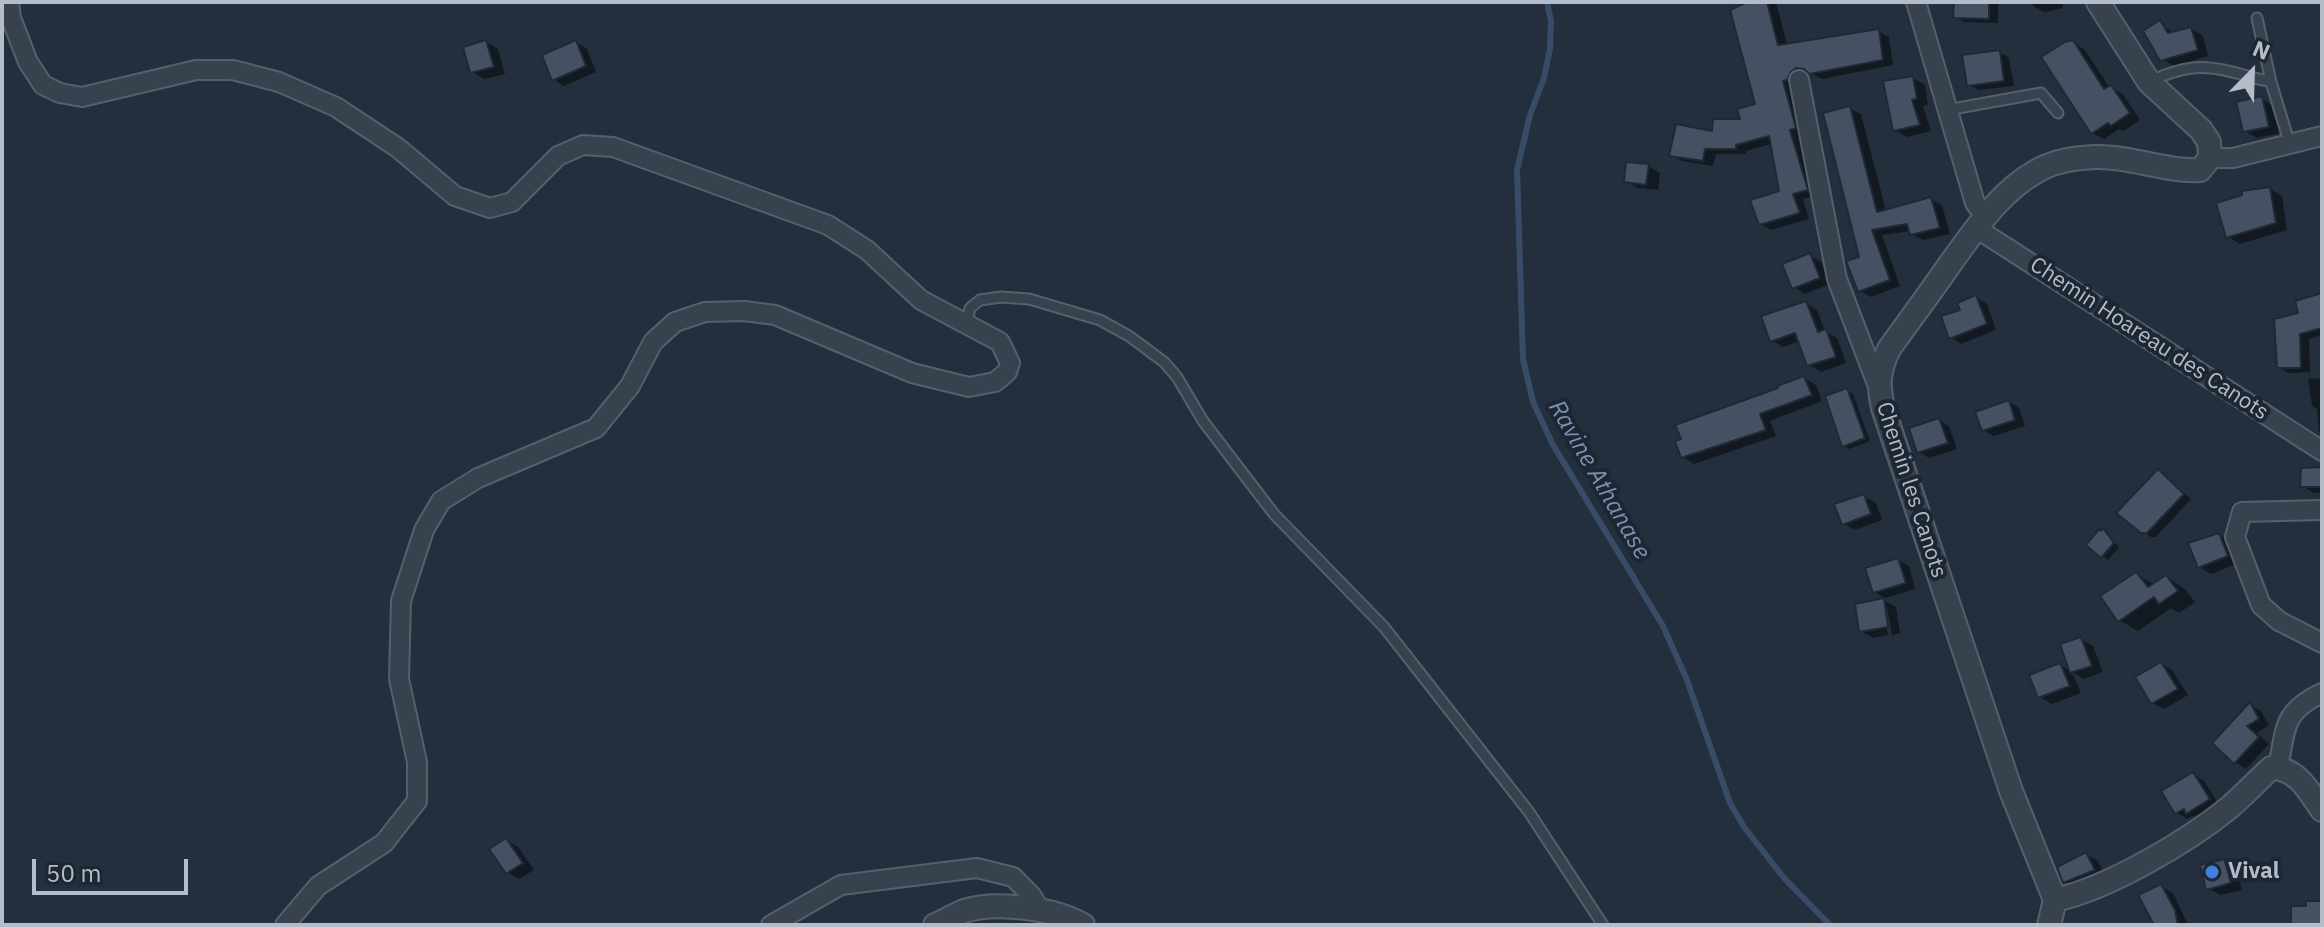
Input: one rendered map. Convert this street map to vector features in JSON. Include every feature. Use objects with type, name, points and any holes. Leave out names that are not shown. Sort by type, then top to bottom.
[{"type":"street","points":[[9,2],[11,18],[28,62],[43,85],[60,93],[82,97],[196,70],[233,70],[279,82],[336,107],[398,148],[455,196],[490,208],[512,202],[558,156],[583,145],[613,147],[828,225],[867,250],[921,300],[1000,342],[1010,363],[1007,372],[995,382],[969,387],[912,373],[775,315],[744,311],[705,312],[675,322],[653,342],[630,386],[596,428],[478,478],[441,501],[424,530],[401,601],[399,679],[417,762],[417,801],[384,843],[318,886],[285,925]]},
{"type":"street","points":[[1916,2],[1981,222]]},
{"type":"street","points":[[2098,2],[2149,82],[2201,130],[2209,142],[2210,158],[2233,158],[2322,136]]},
{"type":"street","points":[[1799,80],[1837,279],[1879,389]]},
{"type":"street","name":"Chemin les Canots","points":[[2055,900],[2011,791],[1883,408],[1879,389],[1880,368],[1889,349],[1981,222],[2019,182],[2039,169],[2064,160],[2099,157],[2133,160],[2186,171],[2200,170],[2210,158]]},
{"type":"street","name":"Chemin Hoareau des Canots","points":[[1981,222],[2322,451]]},
{"type":"street","points":[[2322,510],[2242,512],[2235,537],[2261,605],[2267,613],[2322,643]]},
{"type":"street","points":[[2278,768],[2288,720],[2301,703],[2322,693]]},
{"type":"street","points":[[2049,925],[2055,900],[2082,894],[2145,862],[2230,807],[2271,768],[2287,769],[2301,781],[2322,810]]},
{"type":"street","points":[[771,925],[841,885],[977,868],[1013,877],[1031,895],[1040,910]]},
{"type":"street","points":[[935,925],[966,910],[1001,907],[1040,910],[1083,925]]},
{"type":"lane","points":[[2257,18],[2271,82],[2290,145]]},
{"type":"lane","points":[[2149,82],[2174,70],[2192,66],[2271,82]]},
{"type":"lane","points":[[1947,110],[2041,93],[2058,113]]},
{"type":"lane","points":[[967,323],[970,308],[980,300],[1001,297],[1029,299],[1100,320],[1129,336],[1164,362],[1203,421],[1274,514],[1384,627],[1529,812],[1549,847],[1603,925]]},
{"type":"building","points":[[1747,2],[1767,2],[1778,45],[1879,29],[1883,60],[1809,74],[1804,69],[1796,68],[1783,81],[1796,128],[1790,130],[1808,190],[1793,194],[1800,213],[1759,225],[1750,200],[1779,191],[1769,136],[1736,145],[1736,149],[1705,149],[1703,161],[1669,156],[1676,124],[1712,131],[1713,119],[1740,119],[1737,109],[1755,104],[1730,10]]},
{"type":"building","points":[[1954,2],[1989,2],[1989,19],[1953,18]]},
{"type":"building","points":[[2160,20],[2168,33],[2191,27],[2198,50],[2160,61],[2143,31]]},
{"type":"building","points":[[486,40],[494,67],[470,73],[463,47]]},
{"type":"building","points":[[576,40],[586,66],[552,81],[542,55]]},
{"type":"building","points":[[2073,40],[2104,89],[2111,85],[2130,113],[2111,126],[2108,123],[2091,134],[2041,57]]},
{"type":"building","points":[[2000,50],[2004,81],[1967,86],[1962,55]]},
{"type":"building","points":[[1913,76],[1917,99],[1912,100],[1920,125],[1893,131],[1883,81]]},
{"type":"building","points":[[2262,96],[2269,127],[2243,132],[2236,102]]},
{"type":"building","points":[[1850,106],[1877,212],[1931,197],[1940,228],[1910,235],[1907,224],[1872,230],[1890,280],[1858,292],[1846,261],[1859,257],[1823,113]]},
{"type":"building","points":[[1626,162],[1649,164],[1646,185],[1624,182]]},
{"type":"building","points":[[2270,187],[2276,223],[2226,238],[2216,203],[2242,195],[2242,191]]},
{"type":"building","points":[[1810,253],[1820,278],[1792,289],[1782,264]]},
{"type":"building","points":[[2322,293],[2322,328],[2300,334],[2301,368],[2277,368],[2274,319],[2298,313],[2295,301]]},
{"type":"building","points":[[1976,295],[1987,324],[1949,339],[1941,316],[1960,310],[1957,303]]},
{"type":"building","points":[[1806,301],[1818,332],[1826,329],[1836,357],[1807,366],[1795,333],[1770,342],[1761,316]]},
{"type":"building","points":[[1804,376],[1812,395],[1760,414],[1766,430],[1681,458],[1675,441],[1681,439],[1675,425]]},
{"type":"building","points":[[1847,388],[1865,438],[1842,447],[1825,396]]},
{"type":"building","points":[[2009,400],[2015,420],[1982,431],[1975,412]]},
{"type":"building","points":[[1939,418],[1948,443],[1917,453],[1909,428]]},
{"type":"building","points":[[2322,467],[2322,487],[2300,487],[2301,468]]},
{"type":"building","points":[[2158,469],[2184,494],[2147,533],[2141,533],[2116,513]]},
{"type":"building","points":[[1864,494],[1871,514],[1842,525],[1834,504]]},
{"type":"building","points":[[2103,528],[2114,543],[2101,558],[2086,545]]},
{"type":"building","points":[[2219,533],[2228,556],[2198,568],[2188,543]]},
{"type":"building","points":[[1898,558],[1906,583],[1873,593],[1865,568]]},
{"type":"building","points":[[2136,572],[2148,587],[2166,575],[2178,591],[2159,604],[2154,597],[2118,622],[2100,596]]},
{"type":"building","points":[[1884,598],[1888,627],[1859,632],[1855,604]]},
{"type":"building","points":[[2081,637],[2092,666],[2070,673],[2060,644]]},
{"type":"building","points":[[2161,662],[2178,689],[2151,704],[2135,677]]},
{"type":"building","points":[[2060,663],[2070,686],[2038,698],[2029,675]]},
{"type":"building","points":[[2250,702],[2259,719],[2247,726],[2259,737],[2234,764],[2212,743]]},
{"type":"building","points":[[2193,772],[2210,799],[2186,814],[2184,809],[2175,814],[2161,791]]},
{"type":"building","points":[[506,838],[523,863],[506,874],[489,849]]},
{"type":"building","points":[[2086,852],[2095,870],[2063,883],[2057,867]]},
{"type":"building","points":[[2225,859],[2231,883],[2206,890],[2200,865]]},
{"type":"building","points":[[2161,884],[2175,910],[2178,925],[2154,925],[2138,895]]},
{"type":"building","points":[[2306,901],[2322,901],[2322,925],[2291,925],[2291,906],[2306,906]]},
{"type":"waterway","name":"Ravine Athanase","points":[[1547,2],[1551,21],[1550,49],[1517,170],[1523,359],[1533,402],[1553,445],[1663,626],[1687,680],[1730,803],[1744,827],[1784,878],[1830,925]]},
{"type":"place","name":"Vival","points":[[2212,872]]}]
